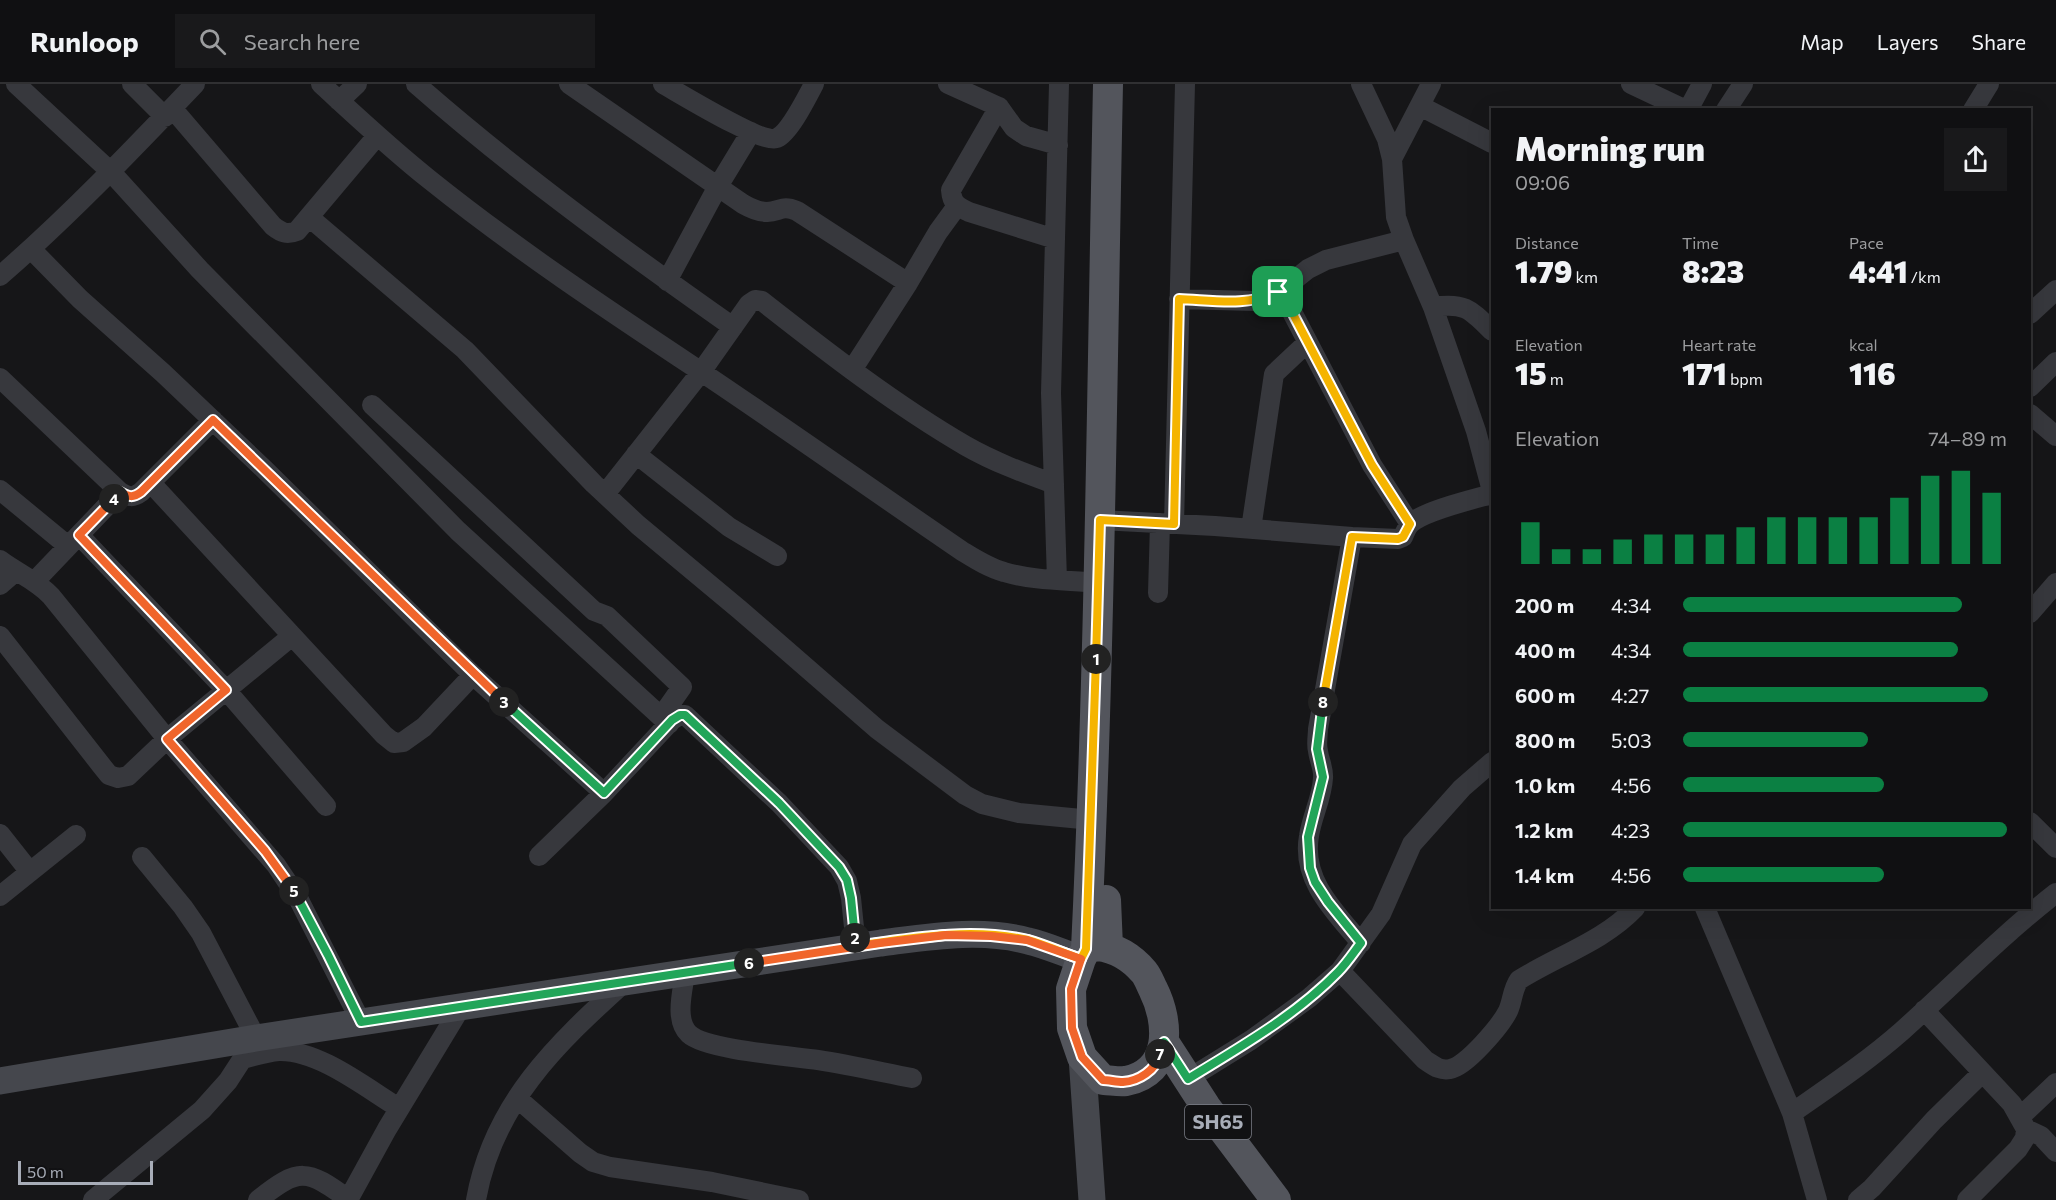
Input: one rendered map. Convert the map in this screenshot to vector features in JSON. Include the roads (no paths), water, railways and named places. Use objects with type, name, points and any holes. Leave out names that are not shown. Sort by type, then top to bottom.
[{"type":"main road","name":"SH65","points":[[1092,952],[1124,954],[1145,973],[1157,997],[1164,1020],[1164,1042],[1159,1060],[1150,1071],[1138,1078],[1123,1082],[1103,1080],[1082,1057],[1072,1028],[1071,989],[1092,952],[1106,913],[1108,84]]},
{"type":"main road","name":"SH65","points":[[1092,952],[1092,820],[1098,583],[1107,520],[1122,84]]},
{"type":"main road","name":"SH65","points":[[1164,1042],[1275,1200]]},
{"type":"street","points":[[16,84],[111,172],[200,270],[458,531],[665,721]]},
{"type":"street","points":[[132,84],[168,112],[282,233],[290,234],[297,231],[377,136]]},
{"type":"street","points":[[0,276],[111,172],[195,84]]},
{"type":"street","points":[[321,84],[429,180],[513,244],[934,532],[988,566],[1020,576],[1098,583]]},
{"type":"street","points":[[339,101],[357,84]]},
{"type":"street","points":[[416,84],[465,128],[667,281],[733,327]]},
{"type":"street","points":[[569,84],[717,188],[755,210],[766,212],[787,207],[796,211],[908,283]]},
{"type":"street","points":[[663,84],[751,132],[768,138],[777,138],[785,131],[814,84]]},
{"type":"street","points":[[948,84],[999,107],[1014,128],[1026,136],[1058,145]]},
{"type":"street","points":[[1057,580],[1052,393],[1059,84]]},
{"type":"street","points":[[1158,593],[1167,523],[1179,299],[1185,84]]},
{"type":"street","points":[[1361,84],[1387,139],[1392,159],[1396,217],[1433,307],[1476,431],[1491,488]]},
{"type":"street","points":[[1392,159],[1431,84]]},
{"type":"street","points":[[1631,84],[1650,102],[1678,108]]},
{"type":"street","points":[[1688,108],[1702,84]]},
{"type":"street","points":[[1727,108],[1743,84]]},
{"type":"street","points":[[1974,108],[1989,84]]},
{"type":"street","points":[[1420,106],[1491,142]]},
{"type":"street","points":[[999,107],[951,190],[952,201],[957,206],[1055,239]]},
{"type":"street","points":[[667,281],[717,188],[751,132]]},
{"type":"street","points":[[852,370],[938,232],[957,206]]},
{"type":"street","points":[[309,217],[465,350],[605,494],[877,729],[965,795],[982,804],[998,810],[1092,820]]},
{"type":"street","points":[[1179,299],[1254,301],[1266,298],[1278,292],[1308,269],[1326,260],[1404,240]]},
{"type":"street","points":[[31,249],[80,299],[213,420],[473,675],[604,793]]},
{"type":"street","points":[[2031,313],[2056,290]]},
{"type":"street","points":[[1278,292],[1292,312],[1372,465],[1410,524]]},
{"type":"street","points":[[605,494],[701,372],[749,304],[755,300],[762,301],[888,396],[967,446],[1017,471],[1054,484]]},
{"type":"street","points":[[1433,307],[1450,304],[1461,306],[1488,319]]},
{"type":"street","points":[[1251,529],[1274,374],[1308,342]]},
{"type":"street","points":[[2031,386],[2056,362]]},
{"type":"street","points":[[0,378],[128,497],[136,496],[151,483],[213,420]]},
{"type":"street","points":[[372,405],[594,611],[607,616],[682,687],[665,721],[604,793],[538,856]]},
{"type":"street","points":[[2031,415],[2056,436]]},
{"type":"street","points":[[636,454],[729,527],[777,556]]},
{"type":"street","points":[[151,483],[384,735],[394,743],[403,742],[424,727],[473,675]]},
{"type":"street","points":[[0,490],[74,540],[226,690],[326,806]]},
{"type":"street","points":[[35,581],[120,492]]},
{"type":"street","points":[[1107,520],[1398,539],[1403,537],[1410,524],[1450,505],[1491,492]]},
{"type":"street","points":[[1352,537],[1318,729],[1317,749],[1323,777],[1308,837],[1308,852],[1315,882],[1361,943]]},
{"type":"street","points":[[0,585],[8,566],[35,581],[51,596],[167,739],[265,851],[283,873],[313,926],[361,1022]]},
{"type":"street","points":[[2031,613],[2056,583]]},
{"type":"street","points":[[0,636],[109,775],[118,778],[128,776],[167,739],[292,636]]},
{"type":"street","points":[[665,721],[680,715],[691,719],[779,803],[839,867],[847,880],[851,898],[856,946]]},
{"type":"street","points":[[1188,1079],[1251,1040],[1309,998],[1340,971],[1382,914],[1412,844],[1462,788],[1491,763]]},
{"type":"street","points":[[2031,823],[2056,849]]},
{"type":"street","points":[[0,834],[30,872]]},
{"type":"street","points":[[0,896],[76,835]]},
{"type":"street","points":[[142,857],[201,933],[249,1048]]},
{"type":"street","points":[[1792,1113],[1851,1072],[1901,1032],[1978,960],[2056,893]]},
{"type":"street","points":[[1340,971],[1425,1060],[1435,1067],[1451,1069],[1468,1059],[1503,1019],[1508,1012],[1514,987],[1519,980],[1584,944],[1634,909]]},
{"type":"street","points":[[1705,909],[1792,1113],[1817,1200]]},
{"type":"street","points":[[0,1081],[249,1048],[361,1022],[856,946],[946,935],[1027,940],[1092,952]]},
{"type":"street","points":[[685,973],[681,1016],[688,1034],[697,1039],[745,1050],[816,1060],[912,1078]]},
{"type":"street","points":[[476,1200],[492,1143],[502,1121],[517,1098],[542,1063],[578,1024],[626,981]]},
{"type":"street","points":[[258,1200],[281,1182],[299,1176],[313,1176],[348,1199],[399,1108],[461,1007]]},
{"type":"street","points":[[1924,1010],[2012,1104],[2023,1123],[2025,1138],[2018,1149],[1967,1200]]},
{"type":"street","points":[[249,1048],[309,1055],[399,1108]]},
{"type":"street","points":[[93,1200],[202,1110],[228,1081],[249,1048]]},
{"type":"street","points":[[1082,1057],[1092,1200]]},
{"type":"street","points":[[1858,1200],[1982,1073]]},
{"type":"street","points":[[2023,1123],[2056,1083]]},
{"type":"street","points":[[517,1098],[580,1154],[593,1162],[610,1167],[749,1188],[800,1200]]},
{"type":"street","points":[[2023,1123],[2041,1136],[2056,1152]]}]
